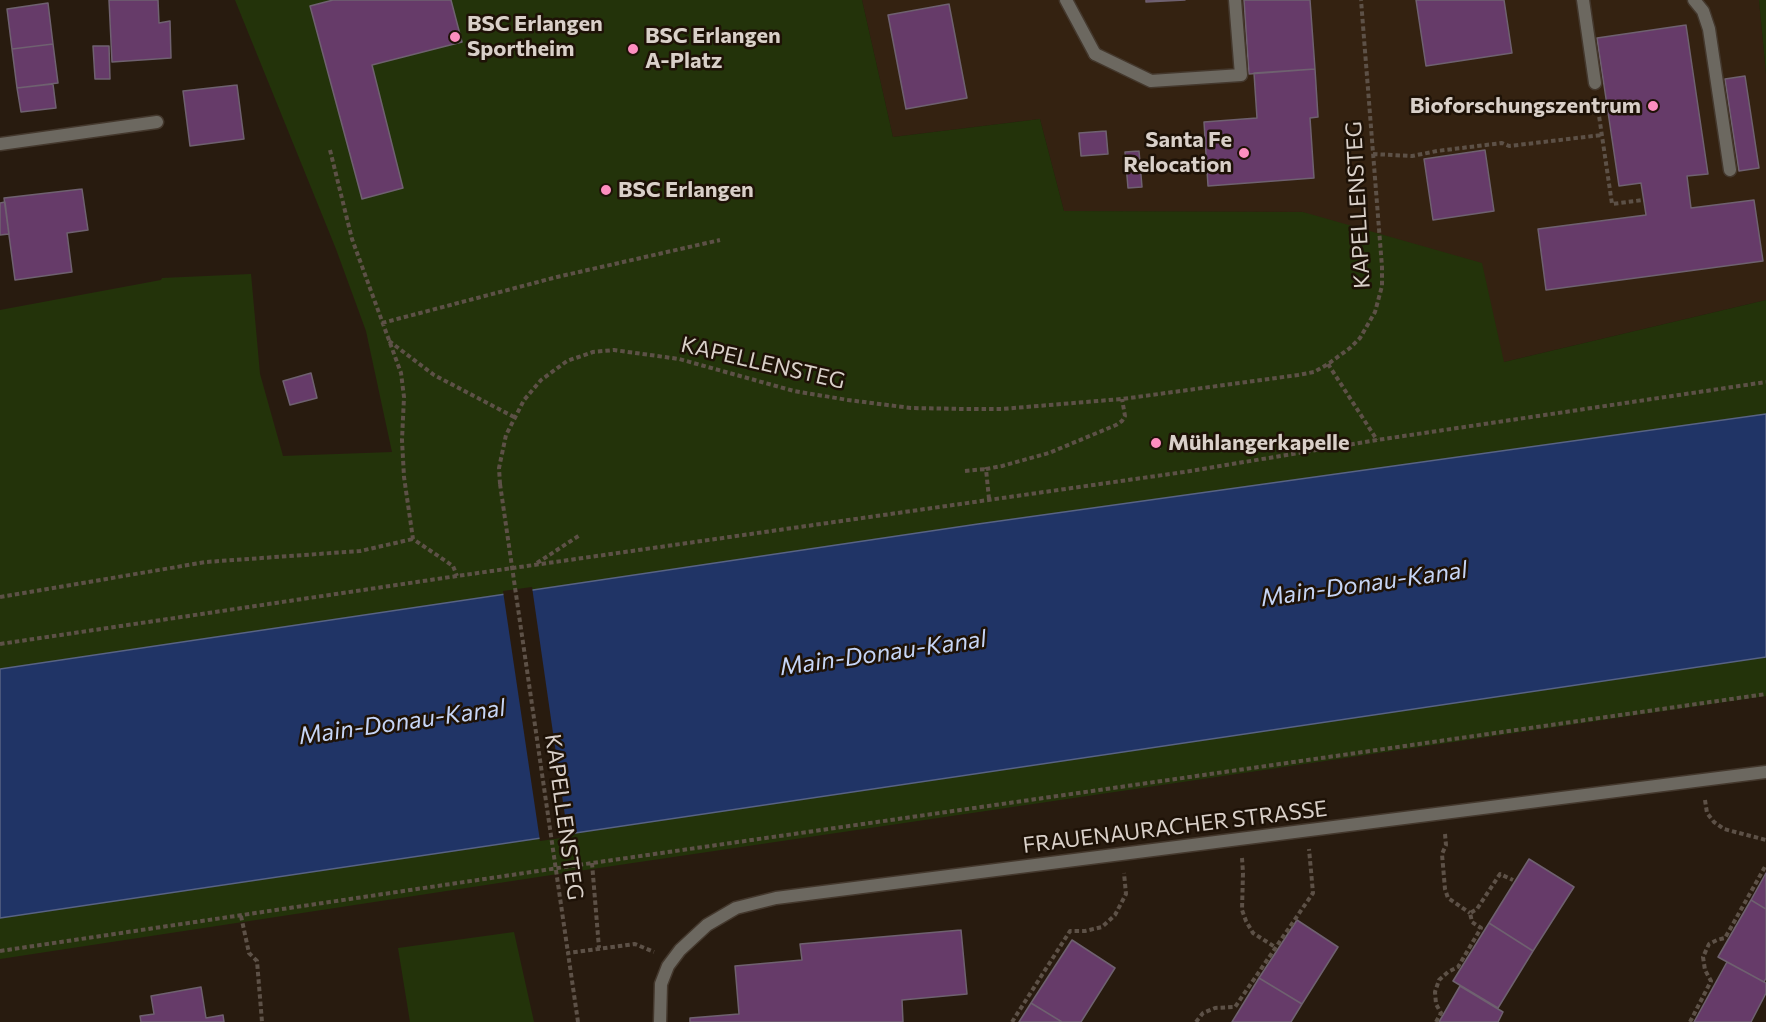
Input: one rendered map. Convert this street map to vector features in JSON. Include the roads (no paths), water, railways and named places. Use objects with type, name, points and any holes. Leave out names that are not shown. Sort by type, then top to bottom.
[{"type":"street","points":[[1066,0],[1095,54],[1151,81],[1241,75],[1235,0]]},
{"type":"street","points":[[1694,0],[1703,11],[1709,29],[1730,170]]},
{"type":"street","points":[[1588,1],[1595,83]]},
{"type":"street","points":[[0,144],[157,122]]},
{"type":"street","name":"FRAUENAURACHER STRASSE","points":[[660,1022],[661,984],[668,966],[680,950],[707,925],[736,908],[776,898],[1766,772]]},
{"type":"water","name":"Main-Donau-Kanal","points":[[1766,414],[1766,657],[0,918],[0,669],[978,524]]},
{"type":"place","name":"BSC Erlangen Sportheim","points":[[455,37]]},
{"type":"place","name":"BSC Erlangen A-Platz","points":[[633,49]]},
{"type":"place","name":"Bioforschungszentrum","points":[[1653,106]]},
{"type":"place","name":"Santa Fe Relocation","points":[[1244,153]]},
{"type":"place","name":"BSC Erlangen","points":[[606,190]]},
{"type":"place","name":"Mühlangerkapelle","points":[[1156,443]]}]
